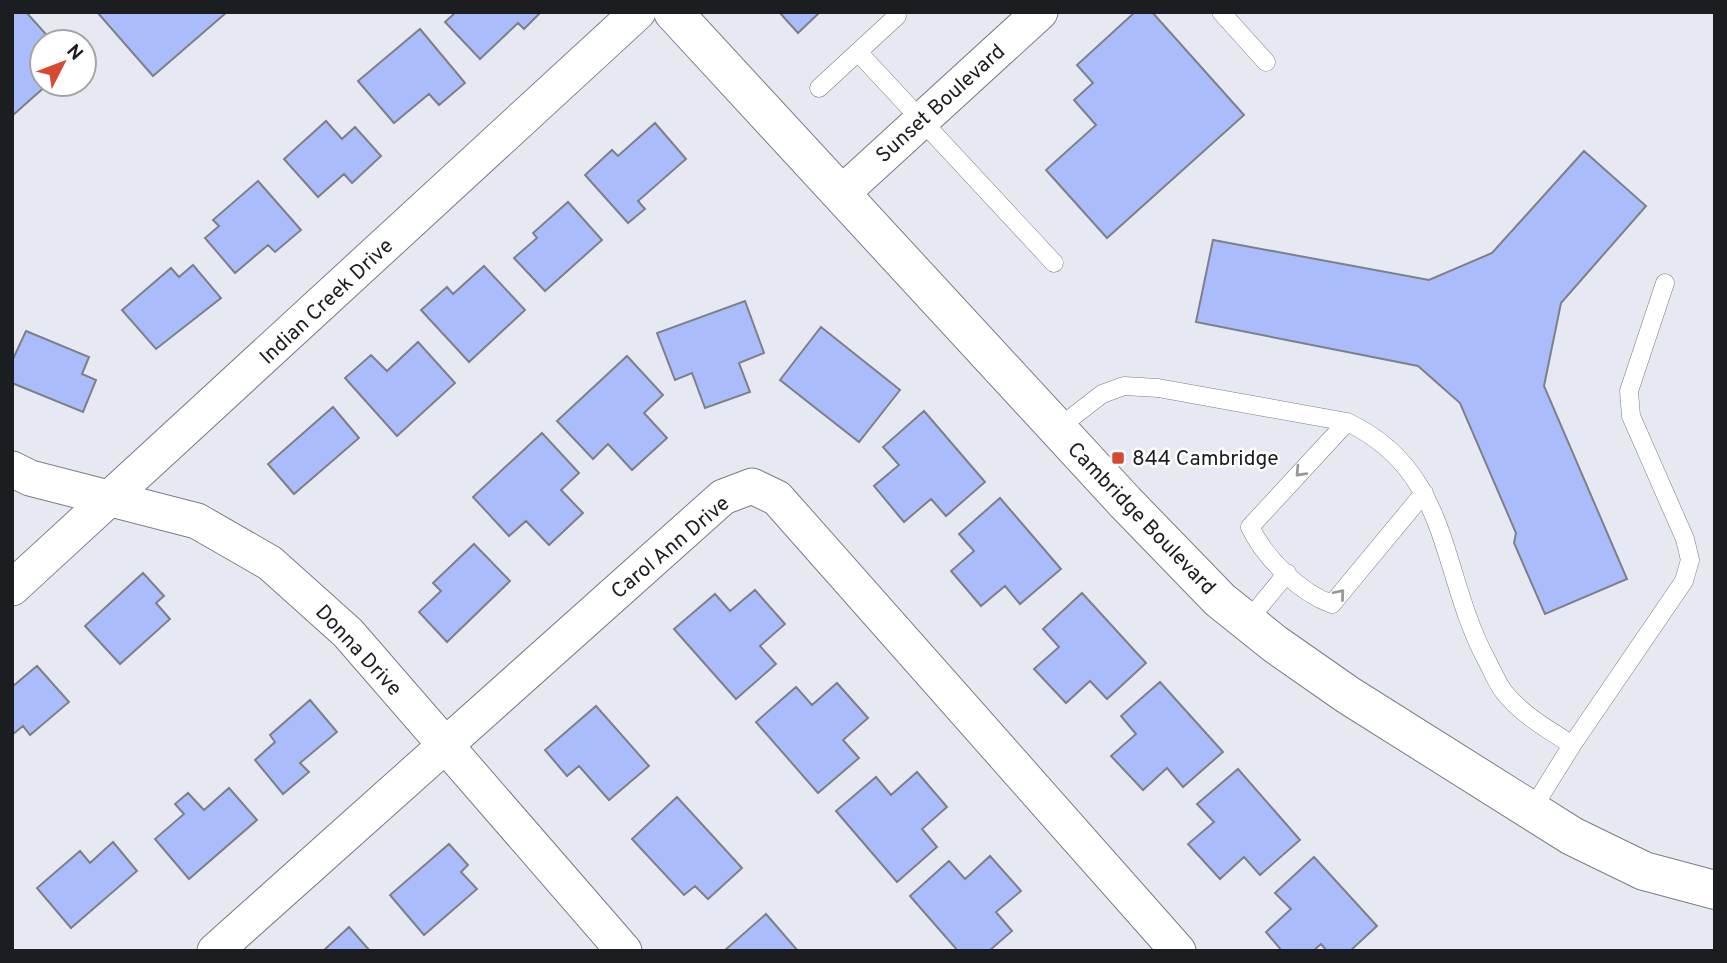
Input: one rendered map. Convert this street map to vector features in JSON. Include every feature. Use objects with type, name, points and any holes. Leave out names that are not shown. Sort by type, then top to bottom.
[{"type":"street","name":"Indian Creek Drive","points":[[12,588],[638,12]]},
{"type":"street","name":"Cambridge Boulevard","points":[[673,12],[1057,429],[1220,600],[1348,695],[1572,836],[1644,870],[1715,890]]},
{"type":"street","name":"Sunset Boulevard","points":[[841,194],[922,120],[1023,18]]},
{"type":"street","name":"Donna Drive","points":[[12,469],[30,478],[197,520],[270,563],[348,633],[624,951]]},
{"type":"street","name":"Carol Ann Drive","points":[[215,951],[723,497],[752,486],[776,498],[1178,951]]},
{"type":"lane","points":[[1222,12],[1266,62]]},
{"type":"lane","points":[[819,88],[897,16]]},
{"type":"lane","points":[[858,52],[1054,263]]},
{"type":"lane","points":[[1531,811],[1572,745],[1684,581],[1690,560],[1685,539],[1631,416],[1629,391],[1665,283]]},
{"type":"lane","points":[[1057,429],[1102,394],[1124,386],[1158,388],[1347,422],[1369,433],[1408,466],[1424,493],[1475,638],[1503,691],[1525,713],[1572,745]]},
{"type":"lane","points":[[1347,422],[1250,527],[1258,543],[1287,573],[1317,598],[1332,604],[1424,493]]},
{"type":"lane","points":[[1247,622],[1287,573]]},
{"type":"building","points":[[12,12],[26,12],[40,28],[28,28],[28,98],[32,98],[12,116]]},
{"type":"building","points":[[97,12],[227,12],[153,76]]},
{"type":"building","points":[[456,12],[541,12],[524,29],[518,23],[480,59],[445,22]]},
{"type":"building","points":[[779,12],[820,12],[798,33]]},
{"type":"building","points":[[1135,12],[1152,12],[1244,115],[1107,238],[1046,170],[1096,125],[1074,100],[1093,83],[1077,65]]},
{"type":"building","points":[[420,29],[465,83],[439,105],[429,94],[394,123],[358,81]]},
{"type":"building","points":[[326,121],[342,139],[355,127],[381,156],[352,183],[344,174],[318,197],[284,159]]},
{"type":"building","points":[[655,123],[686,159],[638,201],[645,209],[628,223],[585,175],[612,150],[618,156]]},
{"type":"building","points":[[1584,151],[1646,206],[1561,303],[1544,386],[1627,579],[1545,614],[1514,543],[1516,533],[1460,403],[1418,366],[1196,322],[1213,240],[1429,280],[1492,253]]},
{"type":"building","points":[[258,181],[301,230],[275,252],[268,245],[235,273],[205,238],[219,226],[213,220]]},
{"type":"building","points":[[568,202],[602,240],[545,291],[514,258],[537,238],[533,233]]},
{"type":"building","points":[[193,265],[221,298],[156,349],[122,310],[171,268],[179,277]]},
{"type":"building","points":[[484,266],[525,310],[469,362],[421,310],[447,287],[453,294]]},
{"type":"building","points":[[745,301],[764,353],[739,363],[750,392],[705,408],[692,373],[675,380],[657,333]]},
{"type":"building","points":[[821,327],[900,390],[859,442],[780,380]]},
{"type":"building","points":[[26,331],[89,357],[82,374],[96,380],[83,412],[12,383],[12,361]]},
{"type":"building","points":[[418,342],[455,383],[397,436],[345,378],[371,355],[387,371]]},
{"type":"building","points":[[627,356],[663,395],[644,413],[667,438],[632,470],[608,444],[593,459],[557,421]]},
{"type":"building","points":[[333,407],[359,438],[294,494],[268,464]]},
{"type":"building","points":[[924,411],[985,482],[946,516],[931,499],[904,522],[874,486],[899,465],[883,447]]},
{"type":"building","points":[[542,433],[579,473],[561,490],[583,513],[549,545],[526,521],[509,536],[473,497]]},
{"type":"building","points":[[1000,498],[1061,569],[1020,604],[1005,586],[981,606],[951,571],[974,551],[959,534]]},
{"type":"building","points":[[474,544],[510,581],[447,642],[419,612],[441,591],[433,583]]},
{"type":"building","points":[[143,573],[164,596],[156,603],[170,619],[120,664],[85,626]]},
{"type":"building","points":[[755,590],[785,624],[760,646],[776,664],[736,699],[674,629],[715,594],[730,611]]},
{"type":"building","points":[[1082,593],[1146,663],[1107,699],[1090,681],[1066,703],[1034,669],[1059,647],[1043,629]]},
{"type":"building","points":[[37,666],[69,702],[30,735],[23,726],[12,735],[12,687]]},
{"type":"building","points":[[1160,682],[1223,752],[1183,787],[1167,768],[1143,790],[1111,756],[1136,734],[1121,716]]},
{"type":"building","points":[[837,683],[868,718],[843,740],[859,758],[818,793],[756,722],[796,687],[812,705]]},
{"type":"building","points":[[310,700],[337,732],[300,763],[309,772],[283,794],[255,760],[275,742],[270,735]]},
{"type":"building","points":[[596,706],[649,766],[609,800],[579,766],[567,776],[545,750]]},
{"type":"building","points":[[1238,769],[1300,840],[1260,875],[1244,857],[1220,879],[1188,844],[1214,822],[1197,804]]},
{"type":"building","points":[[917,772],[947,807],[922,829],[937,847],[897,882],[836,811],[876,777],[891,795]]},
{"type":"building","points":[[229,788],[257,820],[189,879],[155,839],[184,814],[175,804],[188,793],[204,810]]},
{"type":"building","points":[[677,797],[742,868],[708,899],[695,886],[684,895],[632,839]]},
{"type":"building","points":[[113,842],[137,871],[71,928],[37,888],[80,851],[90,863]]},
{"type":"building","points":[[449,844],[468,865],[461,872],[477,889],[424,935],[390,895]]},
{"type":"building","points":[[990,856],[1021,891],[996,912],[1012,931],[989,951],[958,951],[910,896],[949,861],[965,879]]},
{"type":"building","points":[[1314,857],[1377,926],[1350,951],[1327,951],[1321,944],[1313,951],[1282,951],[1266,932],[1291,909],[1275,893]]},
{"type":"building","points":[[766,914],[798,951],[724,951]]},
{"type":"building","points":[[349,927],[370,951],[323,951]]},
{"type":"place","name":"844 Cambridge","points":[[1118,458]]}]
